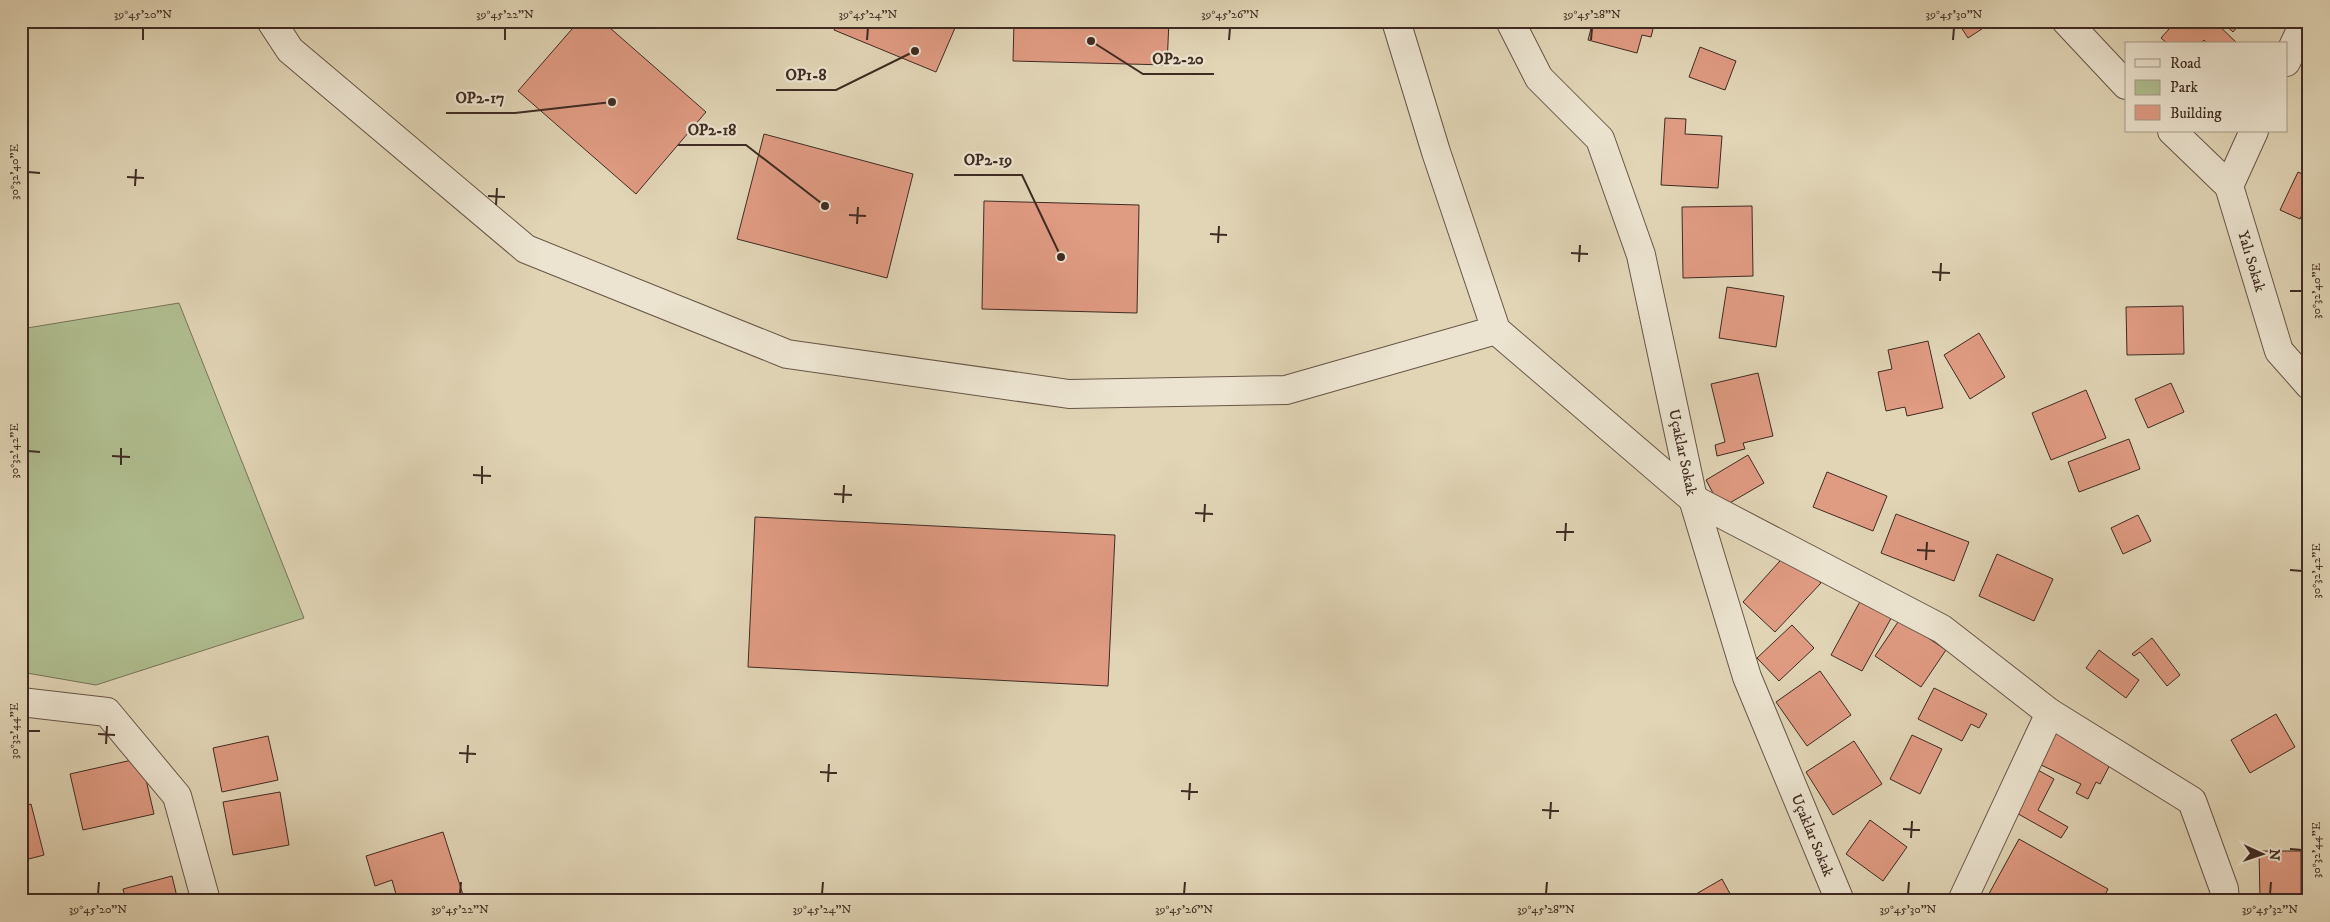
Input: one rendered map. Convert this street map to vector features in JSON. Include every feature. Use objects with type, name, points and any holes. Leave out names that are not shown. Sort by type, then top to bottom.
[{"type":"street","points":[[272,21],[290,50],[526,249],[787,354],[1069,394],[1286,390],[1496,330]]},
{"type":"street","points":[[1396,21],[1436,152],[1496,330],[1693,499],[1942,629],[2050,713],[2192,801],[2224,889],[2225,901]]},
{"type":"street","name":"Uçaklar Sokak","points":[[1510,21],[1539,78],[1600,140],[1641,255],[1693,499],[1747,677],[1840,901]]},
{"type":"street","points":[[2066,21],[2125,84]]},
{"type":"street","points":[[2288,58],[2305,21]]},
{"type":"street","points":[[2173,132],[2229,186],[2254,132]]},
{"type":"street","name":"Yalı Sokak","points":[[2229,186],[2279,351],[2309,385]]},
{"type":"street","points":[[21,702],[106,712],[177,796],[206,901]]},
{"type":"street","points":[[1962,901],[2050,713]]},
{"type":"green space","points":[[179,303],[304,618],[96,685],[21,672],[21,329]]},
{"type":"building","points":[[579,21],[602,21],[706,112],[636,194],[518,91]]},
{"type":"building","points":[[838,21],[958,21],[936,72],[834,30]]},
{"type":"building","points":[[1014,21],[1169,21],[1167,65],[1013,61]]},
{"type":"building","points":[[1593,21],[1655,21],[1651,37],[1642,35],[1637,53],[1588,40]]},
{"type":"building","points":[[1957,21],[1994,21],[1968,38]]},
{"type":"building","points":[[2176,21],[2214,21],[2236,42],[2206,42],[2204,40],[2202,42],[2166,42],[2161,38]]},
{"type":"building","points":[[2221,21],[2242,21],[2233,32]]},
{"type":"building","points":[[1700,47],[1736,61],[1725,90],[1689,77]]},
{"type":"building","points":[[1665,118],[1686,119],[1685,134],[1722,136],[1718,188],[1661,185]]},
{"type":"building","points":[[764,134],[913,174],[887,278],[737,239]]},
{"type":"building","points":[[2298,172],[2309,177],[2309,200],[2300,219],[2280,210]]},
{"type":"building","points":[[984,201],[1139,205],[1137,313],[982,309]]},
{"type":"building","points":[[1752,206],[1753,276],[1683,278],[1682,207]]},
{"type":"building","points":[[1727,287],[1784,296],[1776,347],[1719,338]]},
{"type":"building","points":[[2183,306],[2184,354],[2127,355],[2126,307]]},
{"type":"building","points":[[1979,333],[2005,377],[1970,399],[1944,355]]},
{"type":"building","points":[[1928,341],[1943,408],[1907,416],[1905,407],[1886,411],[1878,372],[1892,369],[1888,350]]},
{"type":"building","points":[[1758,373],[1773,436],[1743,443],[1745,449],[1717,456],[1715,445],[1725,442],[1711,384]]},
{"type":"building","points":[[2171,383],[2184,412],[2148,428],[2135,399]]},
{"type":"building","points":[[2086,390],[2106,438],[2051,460],[2032,413]]},
{"type":"building","points":[[2129,439],[2140,469],[2079,492],[2068,462]]},
{"type":"building","points":[[1748,455],[1764,483],[1721,508],[1706,480]]},
{"type":"building","points":[[1827,472],[1887,496],[1873,531],[1813,507]]},
{"type":"building","points":[[1896,514],[1969,542],[1954,581],[1881,553]]},
{"type":"building","points":[[2138,515],[2151,541],[2123,554],[2111,528]]},
{"type":"building","points":[[755,517],[1115,535],[1108,686],[748,667]]},
{"type":"building","points":[[1788,552],[1821,583],[1775,632],[1743,602]]},
{"type":"building","points":[[1997,554],[2053,579],[2034,621],[1979,596]]},
{"type":"building","points":[[1863,596],[1894,613],[1862,671],[1831,655]]},
{"type":"building","points":[[1900,619],[1946,650],[1921,687],[1875,656]]},
{"type":"building","points":[[1792,625],[1814,648],[1779,681],[1757,658]]},
{"type":"building","points":[[2152,638],[2180,675],[2167,686],[2140,652],[2134,656],[2132,654]]},
{"type":"building","points":[[2099,650],[2139,680],[2126,698],[2086,668]]},
{"type":"building","points":[[1820,671],[1851,715],[1807,746],[1776,702]]},
{"type":"building","points":[[1934,688],[1987,714],[1979,728],[1971,724],[1962,741],[1918,719]]},
{"type":"building","points":[[2276,714],[2295,747],[2250,773],[2231,740]]},
{"type":"building","points":[[2057,728],[2114,757],[2100,784],[2096,782],[2088,799],[2076,793],[2081,784],[2039,764]]},
{"type":"building","points":[[1912,735],[1942,749],[1920,794],[1890,779]]},
{"type":"building","points":[[268,736],[278,780],[222,792],[213,748]]},
{"type":"building","points":[[1854,741],[1882,784],[1833,815],[1806,772]]},
{"type":"building","points":[[141,758],[154,814],[83,830],[70,774]]},
{"type":"building","points":[[2036,769],[2054,779],[2038,810],[2068,827],[2061,838],[2013,811]]},
{"type":"building","points":[[280,792],[289,845],[233,855],[223,802]]},
{"type":"building","points":[[31,804],[44,855],[21,861],[21,807]]},
{"type":"building","points":[[1870,820],[1907,847],[1883,881],[1846,854]]},
{"type":"building","points":[[443,832],[465,901],[390,901],[397,898],[392,880],[375,886],[366,856]]},
{"type":"building","points":[[2019,839],[2108,889],[2102,901],[1985,901]]},
{"type":"building","points":[[2259,851],[2301,851],[2301,896],[2260,898]]},
{"type":"building","points":[[172,876],[178,901],[126,901],[123,889]]},
{"type":"building","points":[[1722,879],[1734,901],[1684,901]]},
{"type":"place","name":"OP2-20","points":[[1091,41]]},
{"type":"place","name":"OP1-8","points":[[915,51]]},
{"type":"place","name":"OP2-17","points":[[612,102]]},
{"type":"place","name":"OP2-18","points":[[825,206]]},
{"type":"place","name":"OP2-19","points":[[1061,257]]}]
